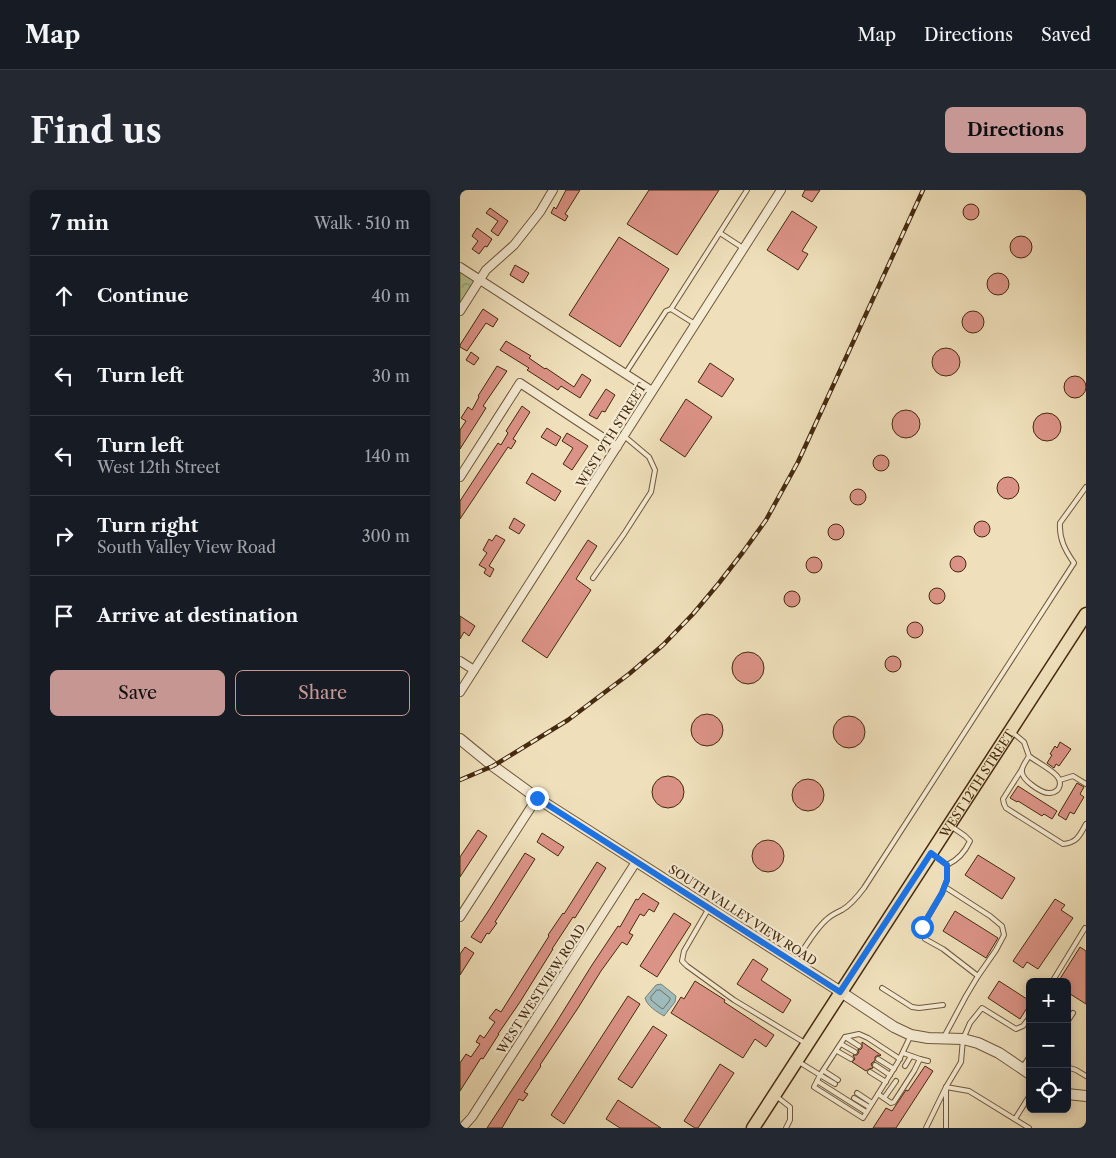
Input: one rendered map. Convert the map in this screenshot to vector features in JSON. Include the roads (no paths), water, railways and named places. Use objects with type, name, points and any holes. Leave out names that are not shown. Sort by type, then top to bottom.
[{"type":"main road","name":"WEST 12TH STREET","points":[[753,1128],[1086,614]]},
{"type":"street","points":[[460,310],[486,270],[514,245],[540,212],[553,190]]},
{"type":"street","name":"WEST 9TH STREET","points":[[460,692],[781,190]]},
{"type":"street","points":[[460,268],[652,391]]},
{"type":"street","points":[[460,477],[520,383],[617,447]]},
{"type":"street","points":[[460,661],[474,670]]},
{"type":"street","name":"SOUTH VALLEY VIEW ROAD","points":[[460,739],[492,766],[537,798],[894,1027],[911,1035],[963,1039],[978,1043],[999,1053],[1026,1071]]},
{"type":"street","points":[[460,917],[537,798]]},
{"type":"street","name":"WEST WESTVIEW ROAD","points":[[462,1128],[472,1117],[636,862]]},
{"type":"street","points":[[1071,1094],[1086,1096]]},
{"type":"lane","points":[[625,374],[666,311],[671,309],[747,190]]},
{"type":"lane","points":[[720,233],[744,248]]},
{"type":"lane","points":[[671,309],[695,324]]},
{"type":"lane","points":[[593,578],[651,492],[655,470],[649,457],[624,436]]},
{"type":"lane","points":[[795,963],[817,930],[833,914],[843,910],[856,899],[864,888],[1074,563],[1065,550],[1061,539],[1060,523],[1086,487]]},
{"type":"lane","points":[[1010,731],[1024,742],[1029,756],[1056,774],[1061,784],[1056,791],[1046,793],[1028,782],[1023,776],[1022,770]]},
{"type":"lane","points":[[1029,756],[1003,799],[1006,808],[1063,844],[1074,842],[1086,824]]},
{"type":"lane","points":[[1060,780],[1073,776],[1086,784]]},
{"type":"lane","points":[[947,865],[956,860],[967,848],[970,841],[949,825]]},
{"type":"lane","points":[[931,853],[947,865]]},
{"type":"lane","points":[[947,865],[945,886],[922,927],[925,938],[978,976]]},
{"type":"lane","points":[[943,1038],[966,996],[1004,935],[1002,926],[990,916],[945,886]]},
{"type":"lane","points":[[709,908],[684,951],[682,961],[734,1000],[807,1044]]},
{"type":"lane","points":[[1054,978],[1085,928]]},
{"type":"lane","points":[[882,988],[912,1007],[943,1005]]},
{"type":"lane","points":[[926,1128],[946,1087],[961,1062],[963,1039],[970,1023],[982,1008],[1016,1029],[1024,1026],[1026,1023]]},
{"type":"lane","points":[[900,1058],[860,1034],[845,1038],[814,1087],[863,1118],[894,1069],[903,1053],[911,1035]]},
{"type":"lane","points":[[845,1038],[859,1046]]},
{"type":"lane","points":[[841,1044],[855,1052]]},
{"type":"lane","points":[[837,1050],[851,1060]]},
{"type":"lane","points":[[903,1053],[928,1061]]},
{"type":"lane","points":[[905,1066],[911,1056]]},
{"type":"lane","points":[[878,1059],[894,1069]]},
{"type":"lane","points":[[878,1094],[894,1102],[920,1059]]},
{"type":"lane","points":[[797,1060],[835,1084]]},
{"type":"lane","points":[[875,1065],[890,1075]]},
{"type":"lane","points":[[1070,1068],[1086,1076]]},
{"type":"lane","points":[[824,1071],[838,1080]]},
{"type":"lane","points":[[870,1072],[886,1082]]},
{"type":"lane","points":[[817,1081],[866,1112]]},
{"type":"lane","points":[[884,1098],[896,1081]]},
{"type":"lane","points":[[946,1087],[969,1091],[1029,1128]]},
{"type":"lane","points":[[946,1087],[946,1128]]},
{"type":"lane","points":[[857,1093],[872,1103]]},
{"type":"lane","points":[[774,1095],[790,1107],[790,1120],[786,1128]]},
{"type":"lane","points":[[854,1098],[869,1107]]},
{"type":"lane","points":[[1014,1119],[1026,1101]]},
{"type":"water","points":[[661,984],[676,996],[675,1002],[664,1016],[655,1011],[645,998],[656,985]]},
{"type":"railway","points":[[460,780],[493,766],[568,720],[629,674],[663,645],[719,583],[766,520],[798,462],[923,190]]}]
